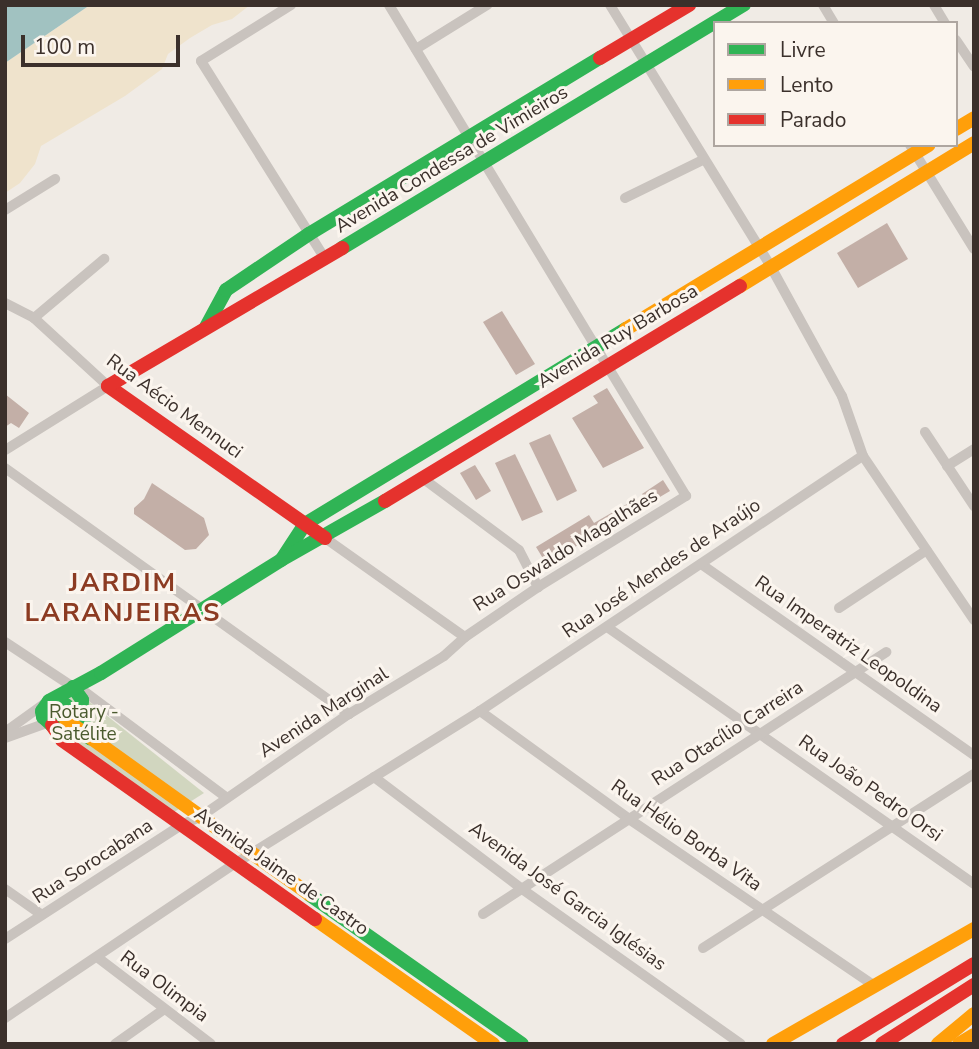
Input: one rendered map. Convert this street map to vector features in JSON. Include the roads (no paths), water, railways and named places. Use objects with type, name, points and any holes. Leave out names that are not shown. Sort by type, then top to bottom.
[{"type":"main road","name":"Avenida Condessa de Vimieiros","points":[[206,327],[226,290],[309,234],[690,5]]},
{"type":"main road","name":"Avenida Condessa de Vimieiros","points":[[718,21],[744,5]]},
{"type":"main road","name":"Avenida Condessa de Vimieiros","points":[[108,386],[484,164],[713,24]]},
{"type":"main road","points":[[958,128],[974,118]]},
{"type":"main road","name":"Avenida Ruy Barbosa","points":[[49,724],[67,716],[80,693],[101,673],[281,560],[325,538],[421,477],[609,366],[974,143]]},
{"type":"main road","name":"Avenida Ruy Barbosa","points":[[281,560],[305,524],[913,150]]},
{"type":"main road","name":"Rua Aécio Mennuci","points":[[108,386],[325,538]]},
{"type":"main road","points":[[80,693],[81,716],[90,739]]},
{"type":"main road","name":"Avenida Ruy Barbosa","points":[[49,702],[80,693]]},
{"type":"main road","points":[[49,724],[43,717],[49,702],[66,705],[67,716]]},
{"type":"main road","name":"Avenida Jaime de Castro","points":[[67,716],[90,739],[522,1044]]},
{"type":"main road","name":"Avenida Jaime de Castro","points":[[49,724],[62,740],[493,1044]]},
{"type":"main road","points":[[264,883],[275,869]]},
{"type":"main road","points":[[773,1044],[974,929]]},
{"type":"main road","points":[[848,1041],[974,964]]},
{"type":"main road","points":[[882,1044],[974,985]]},
{"type":"main road","points":[[938,1044],[974,1014]]},
{"type":"main road","points":[[959,1044],[974,1035]]},
{"type":"street","points":[[291,5],[201,61],[325,259]]},
{"type":"street","points":[[389,5],[609,366]]},
{"type":"street","points":[[416,49],[487,5]]},
{"type":"street","points":[[610,5],[702,160],[771,267],[842,396],[863,456],[974,620]]},
{"type":"street","points":[[823,5],[833,21]]},
{"type":"street","points":[[934,5],[944,21]]},
{"type":"street","points":[[958,43],[974,67]]},
{"type":"street","points":[[913,150],[974,249]]},
{"type":"street","points":[[625,198],[702,160]]},
{"type":"street","points":[[5,211],[55,180]]},
{"type":"street","points":[[34,318],[104,259]]},
{"type":"street","name":"Rua Aécio Mennuci","points":[[5,303],[34,318],[108,386]]},
{"type":"street","name":"Rua Oswaldo Magalhães","points":[[465,637],[538,587],[686,496],[609,366]]},
{"type":"street","name":"Avenida Condessa de Vimieiros","points":[[5,450],[108,386]]},
{"type":"street","points":[[925,432],[974,506]]},
{"type":"street","points":[[947,466],[974,449]]},
{"type":"street","name":"Rua José Mendes de Araújo","points":[[374,776],[480,711],[863,456]]},
{"type":"street","points":[[5,468],[205,608],[349,714]]},
{"type":"street","points":[[421,477],[519,550],[538,587]]},
{"type":"street","points":[[325,538],[465,637]]},
{"type":"street","points":[[839,608],[927,551]]},
{"type":"street","name":"Rua Imperatriz Leopoldina","points":[[701,564],[974,755]]},
{"type":"street","name":"Rua João Pedro Orsi","points":[[607,627],[974,884]]},
{"type":"street","name":"Avenida Marginal","points":[[200,817],[349,714],[444,656],[465,637]]},
{"type":"street","points":[[5,642],[226,797]]},
{"type":"street","name":"Rua Otacílio Carreira","points":[[483,914],[886,652]]},
{"type":"street","name":"Avenida Ruy Barbosa","points":[[5,735],[49,702]]},
{"type":"street","name":"Rua Hélio Borba Vita","points":[[480,711],[629,820],[875,986]]},
{"type":"street","name":"Avenida Ruy Barbosa","points":[[5,735],[49,724]]},
{"type":"street","points":[[703,948],[974,774]]},
{"type":"street","points":[[5,1018],[236,863],[374,776]]},
{"type":"street","name":"Avenida José Garcia Iglésias","points":[[374,776],[522,889],[741,1044]]},
{"type":"street","name":"Rua Sorocabana","points":[[5,939],[181,825],[200,817]]},
{"type":"street","points":[[5,889],[43,915]]},
{"type":"street","name":"Rua Olimpia","points":[[97,957],[211,1044]]},
{"type":"street","points":[[115,1044],[163,1010]]},
{"type":"water","points":[[5,5],[90,5],[5,63]]},
{"type":"district","name":"JARDIM LARANJEIRAS","points":[[123,598]]},
{"type":"park label","name":"Rotary - Satélite","points":[[84,724]]}]
